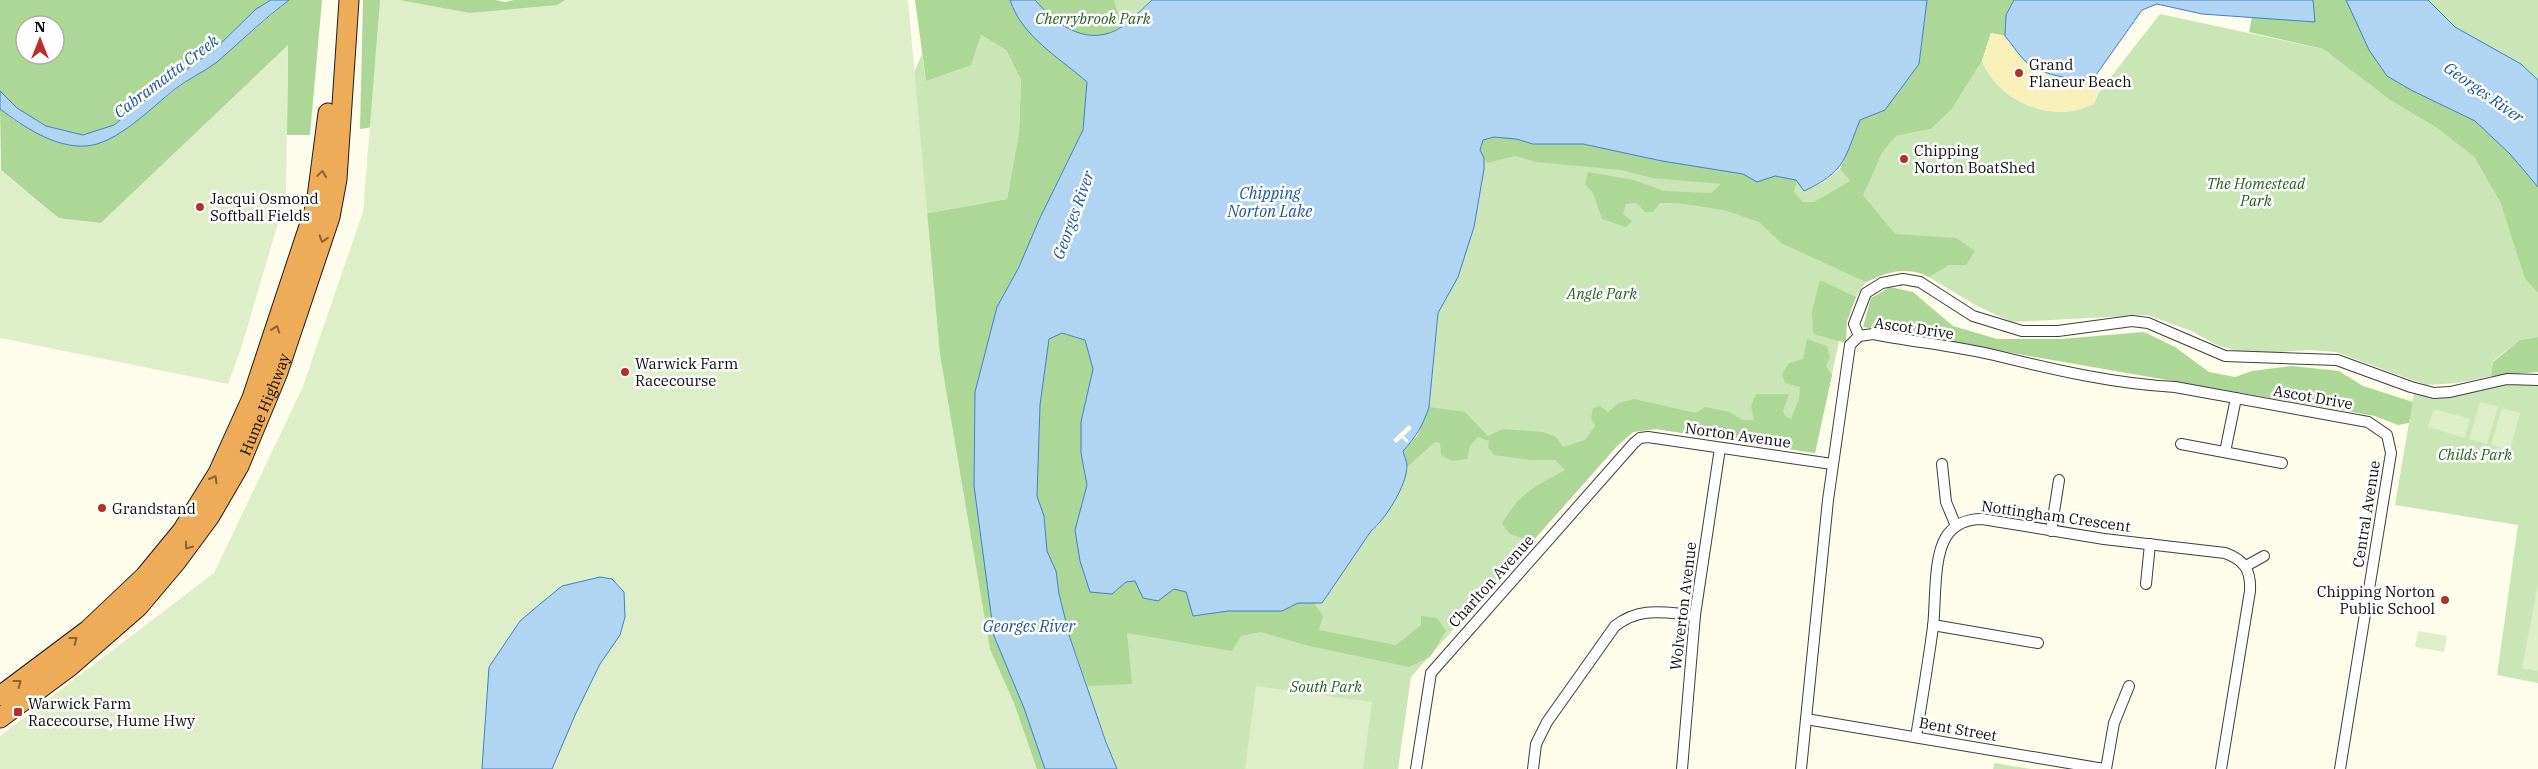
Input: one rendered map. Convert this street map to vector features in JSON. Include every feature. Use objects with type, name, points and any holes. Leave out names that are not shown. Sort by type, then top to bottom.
[{"type":"highway","name":"Hume Highway","points":[[0,718],[94,646],[154,590],[210,516],[234,474],[271,369],[316,205],[326,148],[343,8]]},
{"type":"highway","name":"Hume Highway","points":[[0,696],[114,608],[165,553],[193,515],[218,473],[241,424],[271,369]]},
{"type":"street","points":[[1860,336],[1854,324],[1866,293],[1882,282],[1903,279],[1920,282],[1960,308],[1988,322],[2022,331],[2058,332],[2124,322],[2148,323],[2225,356],[2337,360],[2410,387],[2434,392],[2450,392],[2507,379],[2538,380]]},
{"type":"street","name":"Ascot Drive","points":[[1801,769],[1832,464],[1850,345],[1860,336],[1873,334],[2120,381],[2149,386],[2175,387],[2368,422]]},
{"type":"street","points":[[2225,452],[2236,398]]},
{"type":"street","name":"Central Avenue","points":[[2340,769],[2391,453],[2387,435],[2368,422]]},
{"type":"street","name":"Norton Avenue","points":[[1640,438],[1648,437],[1832,464]]},
{"type":"street","name":"Charlton Avenue","points":[[1416,769],[1431,673],[1640,438]]},
{"type":"street","points":[[2181,444],[2282,463]]},
{"type":"street","name":"Wolverton Avenue","points":[[1682,769],[1695,615],[1720,448]]},
{"type":"street","points":[[1916,737],[1933,626],[1941,548],[1949,532],[1956,526],[1946,502],[1942,464]]},
{"type":"street","points":[[2051,531],[2059,480]]},
{"type":"street","name":"Nottingham Crescent","points":[[1956,526],[1972,519],[1982,519],[2051,531],[2225,553],[2242,560],[2246,566]]},
{"type":"street","points":[[2146,584],[2150,544]]},
{"type":"street","points":[[2221,769],[2250,592],[2249,573],[2246,566],[2264,556]]},
{"type":"street","points":[[1533,769],[1536,744],[1547,722],[1615,626],[1628,616],[1644,612],[1695,615]]},
{"type":"street","points":[[1933,626],[2038,643]]},
{"type":"street","points":[[2105,769],[2114,723],[2124,703],[2129,686]]},
{"type":"street","name":"Bent Street","points":[[1806,719],[2105,769]]},
{"type":"green space","points":[[0,0],[271,0],[256,9],[215,49],[146,99],[114,125],[83,135],[46,126],[17,108],[0,91]]},
{"type":"green space","points":[[289,0],[322,0],[310,135],[287,135],[288,46],[101,223],[59,219],[1,170],[0,109],[18,123],[86,146],[146,113],[177,88],[215,63]]},
{"type":"green space","points":[[363,0],[495,0],[505,2],[514,0],[579,0],[379,126],[360,129]]},
{"type":"green space","name":"Warwick Farm Racecourse","points":[[380,0],[400,0],[470,13],[557,5],[565,0],[908,0],[940,354],[990,649],[1014,703],[1037,769],[0,769],[0,736],[214,573],[302,389],[363,212]]},
{"type":"green space","points":[[915,0],[1010,0],[1015,12],[1032,35],[1087,81],[1083,130],[1039,220],[1019,267],[997,307],[975,392],[974,486],[1024,708],[1045,769],[987,769],[923,214],[1007,199],[1019,133],[1021,80],[1006,50],[981,35],[971,65],[926,81]]},
{"type":"green space","points":[[1035,0],[1152,0],[1122,27]]},
{"type":"green space","name":"Cherrybrook Park","points":[[1035,0],[1114,0],[1122,27],[1098,37],[1079,34],[1054,19]]},
{"type":"green space","points":[[1927,0],[2014,0],[2006,15],[2005,36],[1991,33],[1982,61],[1952,109],[1931,129],[1896,136],[1882,153],[1863,195],[1895,234],[1956,238],[1975,251],[1966,265],[1949,265],[1929,277],[1913,271],[1897,271],[1866,282],[1781,243],[1759,222],[1724,210],[1677,203],[1660,203],[1653,212],[1645,212],[1637,203],[1626,204],[1623,214],[1632,221],[1626,227],[1602,219],[1593,193],[1585,184],[1588,172],[1634,180],[1664,191],[1711,193],[1721,184],[1652,178],[1621,170],[1536,162],[1515,156],[1487,163],[1480,150],[1483,140],[1494,136],[1533,144],[1583,144],[1662,161],[1743,174],[1757,182],[1775,176],[1797,180],[1794,192],[1803,202],[1814,202],[1850,181],[1840,169],[1860,120],[1885,110],[1919,64]]},
{"type":"green space","points":[[2313,0],[2346,0],[2387,76],[2411,90],[2475,121],[2510,154],[2538,187],[2538,293],[2525,279],[2500,202],[2474,157],[2437,128],[2390,100],[2323,49],[2249,32],[2252,17],[2314,22]]},
{"type":"green space","points":[[2428,0],[2538,0],[2538,80],[2521,64],[2455,27]]},
{"type":"green space","points":[[2160,14],[2323,49],[2390,100],[2437,128],[2474,157],[2500,202],[2525,279],[2538,293],[2538,337],[2520,340],[2493,361],[2491,376],[2458,383],[2426,385],[2336,352],[2309,350],[2248,354],[2219,346],[2189,330],[2147,315],[2012,322],[1977,306],[1922,273],[1897,270],[1885,273],[1866,282],[1856,297],[1839,341],[1815,453],[1656,429],[1633,432],[1617,446],[1411,677],[1398,769],[1117,769],[1081,672],[1037,450],[1298,603],[1322,603],[1371,531],[1380,524],[1399,492],[1429,407],[1438,313],[1458,277],[1480,150],[1797,180],[1804,191],[1824,182],[1840,169],[1862,195],[1882,153],[1896,136],[1931,129],[1952,109],[1982,61],[1996,84],[2018,101],[2031,107],[2045,110],[2058,112],[2075,110],[2094,104],[2099,92]]},
{"type":"green space","points":[[981,35],[1006,50],[1021,80],[1019,133],[1007,199],[923,214],[908,86],[922,54],[926,81]]},
{"type":"green space","name":"Jacqui Osmond Softball Fields","points":[[288,45],[286,196],[242,345],[228,384],[0,338],[0,170],[59,218],[101,223]]},
{"type":"green space","points":[[1820,280],[1856,297],[1847,321],[1846,343],[1813,334],[1812,311]]},
{"type":"green space","points":[[1890,287],[1913,292],[1953,326],[1997,339],[2061,339],[2144,332],[2175,347],[2209,372],[2235,377],[2252,371],[2292,366],[2339,371],[2363,386],[2413,402],[2409,423],[2398,425],[2375,416],[1863,327],[1871,298]]},
{"type":"green space","points":[[1061,333],[1085,340],[1093,369],[1081,422],[1081,453],[1087,485],[1075,530],[1085,579],[1112,594],[1126,582],[1135,581],[1187,592],[1193,616],[1228,611],[1282,611],[1298,603],[1314,603],[1323,616],[1319,630],[1396,645],[1421,625],[1421,616],[1437,618],[1446,631],[1430,657],[1409,667],[1309,646],[1261,632],[1241,636],[1232,651],[1127,633],[1132,684],[1088,686],[1070,638],[1059,594],[1056,571],[1047,551],[1044,516],[1037,496],[1040,405],[1049,339]]},
{"type":"green space","points":[[2538,337],[2538,372],[2491,376],[2493,362],[2520,340]]},
{"type":"green space","points":[[1807,339],[1827,346],[1830,358],[1826,366],[1832,375],[1815,453],[1656,429],[1633,432],[1617,446],[1532,542],[1510,534],[1502,524],[1515,504],[1529,491],[1565,470],[1555,460],[1531,460],[1494,455],[1488,447],[1489,441],[1478,437],[1470,446],[1467,459],[1452,461],[1441,455],[1440,443],[1435,442],[1407,467],[1403,451],[1417,436],[1429,407],[1465,412],[1488,436],[1503,429],[1543,432],[1556,437],[1563,447],[1585,440],[1595,426],[1591,418],[1593,408],[1600,406],[1608,412],[1619,403],[1634,399],[1696,413],[1705,407],[1730,412],[1742,420],[1754,420],[1751,406],[1756,394],[1789,394],[1783,411],[1785,416],[1791,419],[1799,399],[1800,387],[1785,383],[1782,374],[1789,363],[1803,359]]},
{"type":"green space","name":"Childs Park","points":[[2503,383],[2538,386],[2538,683],[2497,675],[2518,525],[2395,505],[2414,393],[2446,396]]},
{"type":"green space","points":[[2480,402],[2498,407],[2487,444],[2469,439]]},
{"type":"green space","points":[[2502,408],[2520,413],[2510,451],[2491,445]]},
{"type":"green space","points":[[2434,409],[2470,419],[2465,438],[2428,427]]},
{"type":"green space","points":[[2538,584],[2538,671],[2522,668]]},
{"type":"green space","points":[[2418,631],[2447,636],[2444,652],[2415,647]]},
{"type":"green space","points":[[1256,686],[1372,702],[1363,769],[1245,769]]},
{"type":"green space","points":[[1994,763],[2031,769],[1993,769]]},
{"type":"sand","name":"Grand Flaneur Beach","points":[[1991,33],[2005,36],[2026,62],[2088,78],[2096,75],[2100,84],[2094,104],[2077,110],[2058,112],[2031,107],[2018,101],[1996,84],[1982,61]]},
{"type":"water","points":[[271,0],[289,0],[217,62],[175,89],[122,132],[98,144],[74,146],[51,140],[19,123],[0,109],[0,91],[17,108],[46,126],[83,135],[114,125],[146,99],[215,49],[256,9]]},
{"type":"water","name":"Chipping Norton Lake","points":[[1010,0],[1035,0],[1064,26],[1086,35],[1098,35],[1111,33],[1123,26],[1152,0],[1927,0],[1919,64],[1885,110],[1860,120],[1846,155],[1836,171],[1828,178],[1804,191],[1796,180],[1775,176],[1757,182],[1743,174],[1662,161],[1583,144],[1533,144],[1516,139],[1494,137],[1483,140],[1480,150],[1484,158],[1484,169],[1474,227],[1458,277],[1438,313],[1429,407],[1419,431],[1403,451],[1407,466],[1403,483],[1389,511],[1371,531],[1322,603],[1298,603],[1282,611],[1228,611],[1193,616],[1186,592],[1174,589],[1158,601],[1143,598],[1135,581],[1126,582],[1112,594],[1090,592],[1080,561],[1075,530],[1087,485],[1081,453],[1081,422],[1093,369],[1085,340],[1062,333],[1049,339],[1040,405],[1037,496],[1044,516],[1047,551],[1056,571],[1059,594],[1070,638],[1117,769],[1045,769],[1024,708],[994,636],[974,486],[975,392],[997,307],[1019,267],[1039,220],[1083,130],[1087,82],[1033,36],[1023,25]]},
{"type":"water","points":[[2014,0],[2313,0],[2315,22],[2202,14],[2157,4],[2142,10],[2096,75],[2069,78],[2049,74],[2032,66],[2022,58],[2005,36],[2006,15]]},
{"type":"water","name":"Georges River","points":[[2346,0],[2428,0],[2455,27],[2521,64],[2538,80],[2538,187],[2510,154],[2475,121],[2411,90],[2387,76],[2369,50]]},
{"type":"water","points":[[600,577],[612,579],[624,592],[625,617],[620,635],[600,664],[552,769],[482,769],[489,667],[520,621],[562,586]]},
{"type":"pier","points":[[1409,425],[1412,428],[1404,436],[1409,441],[1407,443],[1402,438],[1396,443],[1393,440]]},
{"type":"place","name":"Grand Flaneur Beach","points":[[2019,73]]},
{"type":"place","name":"Chipping Norton BoatShed","points":[[1904,159]]},
{"type":"place","name":"Jacqui Osmond Softball Fields","points":[[200,207]]},
{"type":"place","name":"Warwick Farm Racecourse","points":[[625,372]]},
{"type":"place","name":"Grandstand","points":[[102,508]]},
{"type":"place","name":"Chipping Norton Public School","points":[[2445,600]]},
{"type":"place","name":"Warwick Farm Racecourse, Hume Hwy","points":[[18,712]]},
{"type":"water label","name":"Cabramatta Creek","points":[[166,76]]},
{"type":"park label","name":"The Homestead Park","points":[[2256,192]]},
{"type":"park label","name":"Angle Park","points":[[1602,293]]},
{"type":"park label","name":"South Park","points":[[1326,686]]}]
